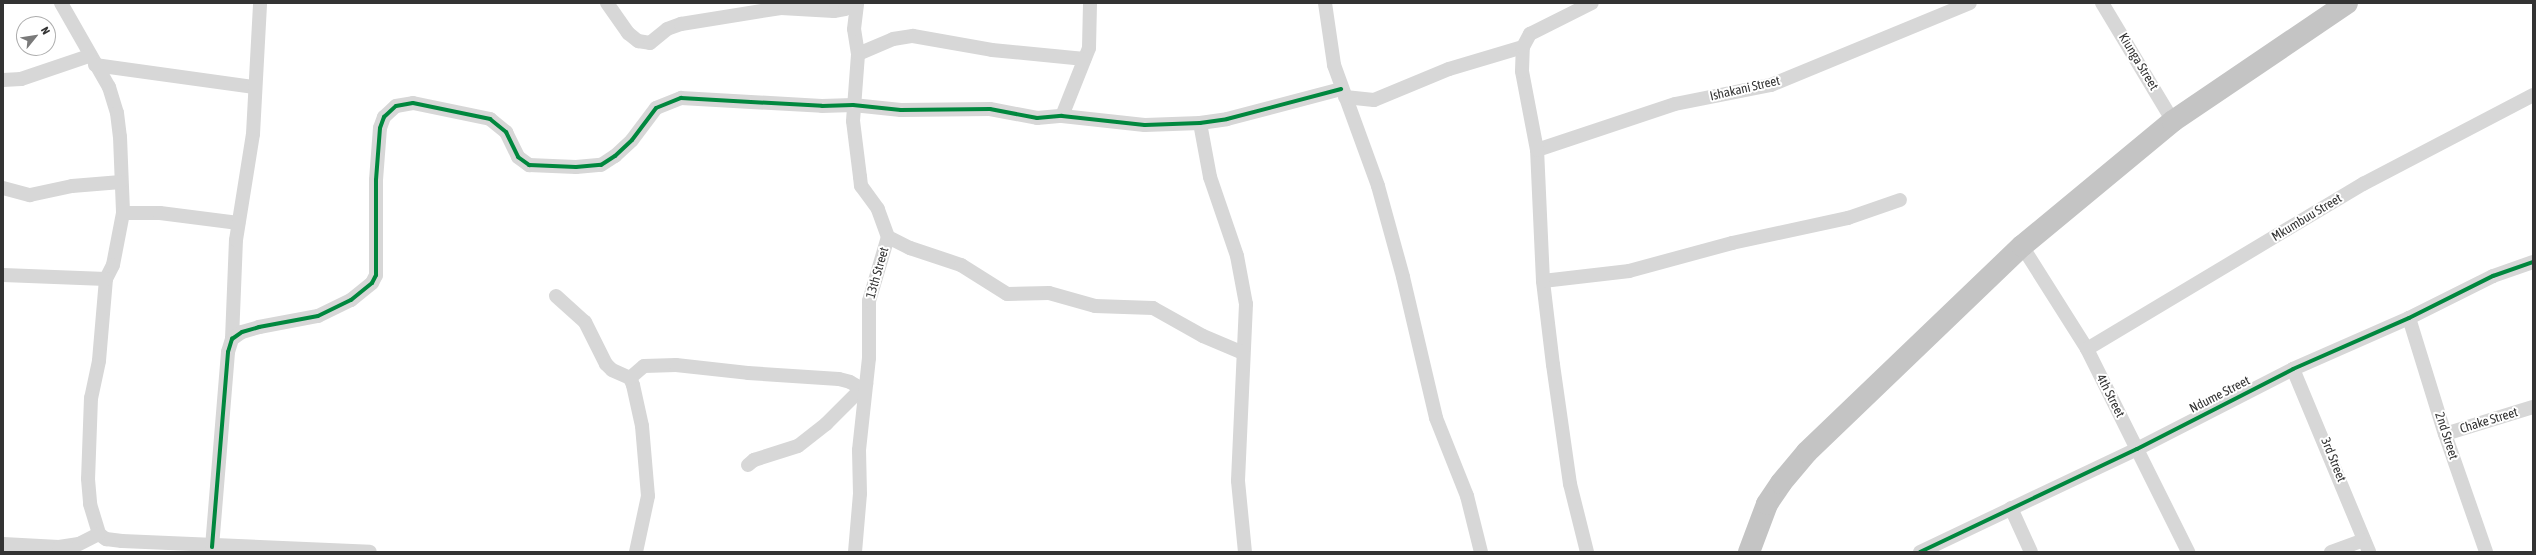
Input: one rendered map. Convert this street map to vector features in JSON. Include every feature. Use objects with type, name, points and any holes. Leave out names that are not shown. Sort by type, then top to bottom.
[{"type":"highway","points":[[1749,552],[1767,504],[1807,452],[2022,246],[2173,121],[2347,3]]},
{"type":"street","points":[[61,3],[92,60],[109,87],[117,113],[123,213],[114,265],[106,278],[99,361],[91,398],[88,479],[90,504],[99,534],[106,539],[122,541],[255,550],[370,552]]},
{"type":"street","points":[[212,547],[228,352],[232,339],[232,288],[238,223],[247,185],[254,134],[254,87],[260,3]]},
{"type":"street","points":[[607,3],[628,33],[638,41],[646,43],[656,39],[668,29],[681,24],[774,8],[814,7],[845,9],[853,3]]},
{"type":"street","name":"13th Street","points":[[855,552],[860,494],[859,450],[870,301],[888,237],[878,209],[861,186],[853,105],[858,54],[854,30],[857,3]]},
{"type":"street","points":[[1062,116],[1085,59],[1089,40],[1090,3]]},
{"type":"street","points":[[1325,3],[1334,65],[1378,186],[1403,277],[1436,418],[1467,496],[1481,552]]},
{"type":"street","points":[[1587,552],[1570,484],[1543,281],[1537,150],[1525,90],[1523,47],[1530,34],[1538,28],[1592,3]]},
{"type":"street","name":"Ishakani Street","points":[[1537,150],[1675,104],[1771,85],[1970,3]]},
{"type":"street","name":"Kiunga Street","points":[[2102,3],[2173,121]]},
{"type":"street","points":[[858,54],[893,39],[913,36],[992,50],[1085,59]]},
{"type":"street","points":[[232,339],[242,332],[259,326],[318,316],[351,300],[372,283],[376,275],[376,180],[380,128],[384,117],[396,106],[413,103],[490,119],[506,132],[518,157],[529,166],[576,167],[601,165],[615,156],[632,140],[656,108],[681,98],[822,106],[853,105],[901,110],[990,110],[1037,118],[1062,116],[1132,125],[1200,123],[1227,119],[1343,93],[1374,100],[1449,70],[1523,47]]},
{"type":"street","points":[[3,80],[21,79],[92,60],[254,87]]},
{"type":"street","name":"Mkumbuu Street","points":[[2087,349],[2364,184],[2533,96]]},
{"type":"street","points":[[1200,123],[1210,177],[1242,276],[1246,304],[1238,481],[1244,552]]},
{"type":"street","points":[[3,188],[30,195],[72,186],[121,182]]},
{"type":"street","points":[[1543,281],[1629,270],[1732,243],[1848,218],[1900,200]]},
{"type":"street","points":[[123,213],[160,213],[238,223]]},
{"type":"street","points":[[888,237],[910,248],[961,265],[1007,294],[1049,293],[1095,306],[1153,308],[1203,336],[1243,353]]},
{"type":"street","name":"4th Street","points":[[2022,246],[2087,349],[2188,552]]},
{"type":"street","name":"Ndume Street","points":[[1920,552],[2137,449],[2294,369],[2409,318],[2493,276],[2533,262]]},
{"type":"street","points":[[3,275],[106,278]]},
{"type":"street","points":[[556,296],[585,322],[606,364],[612,370],[630,378]]},
{"type":"street","name":"2nd Street","points":[[2409,318],[2445,434],[2486,552]]},
{"type":"street","points":[[630,378],[644,366],[676,365],[748,373],[838,378],[864,387],[826,424],[798,446],[773,456],[754,460],[748,465]]},
{"type":"street","name":"3rd Street","points":[[2294,369],[2366,546]]},
{"type":"street","points":[[630,378],[642,426],[648,496],[636,552]]},
{"type":"street","name":"Chake Street","points":[[2445,434],[2533,407]]},
{"type":"street","points":[[2011,508],[2030,552]]},
{"type":"street","points":[[3,544],[79,548],[99,534]]},
{"type":"street","points":[[2331,552],[2366,546]]},
{"type":"cycle path","points":[[212,547],[228,352],[232,339],[242,332],[259,327],[318,316],[351,300],[372,283],[376,275],[376,180],[380,128],[384,117],[396,106],[413,103],[490,119],[506,132],[518,157],[529,165],[576,167],[601,165],[615,156],[632,140],[656,108],[681,98],[822,106],[853,105],[901,110],[990,109],[1037,118],[1062,116],[1145,125],[1200,123],[1227,119],[1341,89]]},
{"type":"cycle path","points":[[1920,552],[2137,449],[2293,369],[2409,318],[2493,276],[2533,262]]}]
